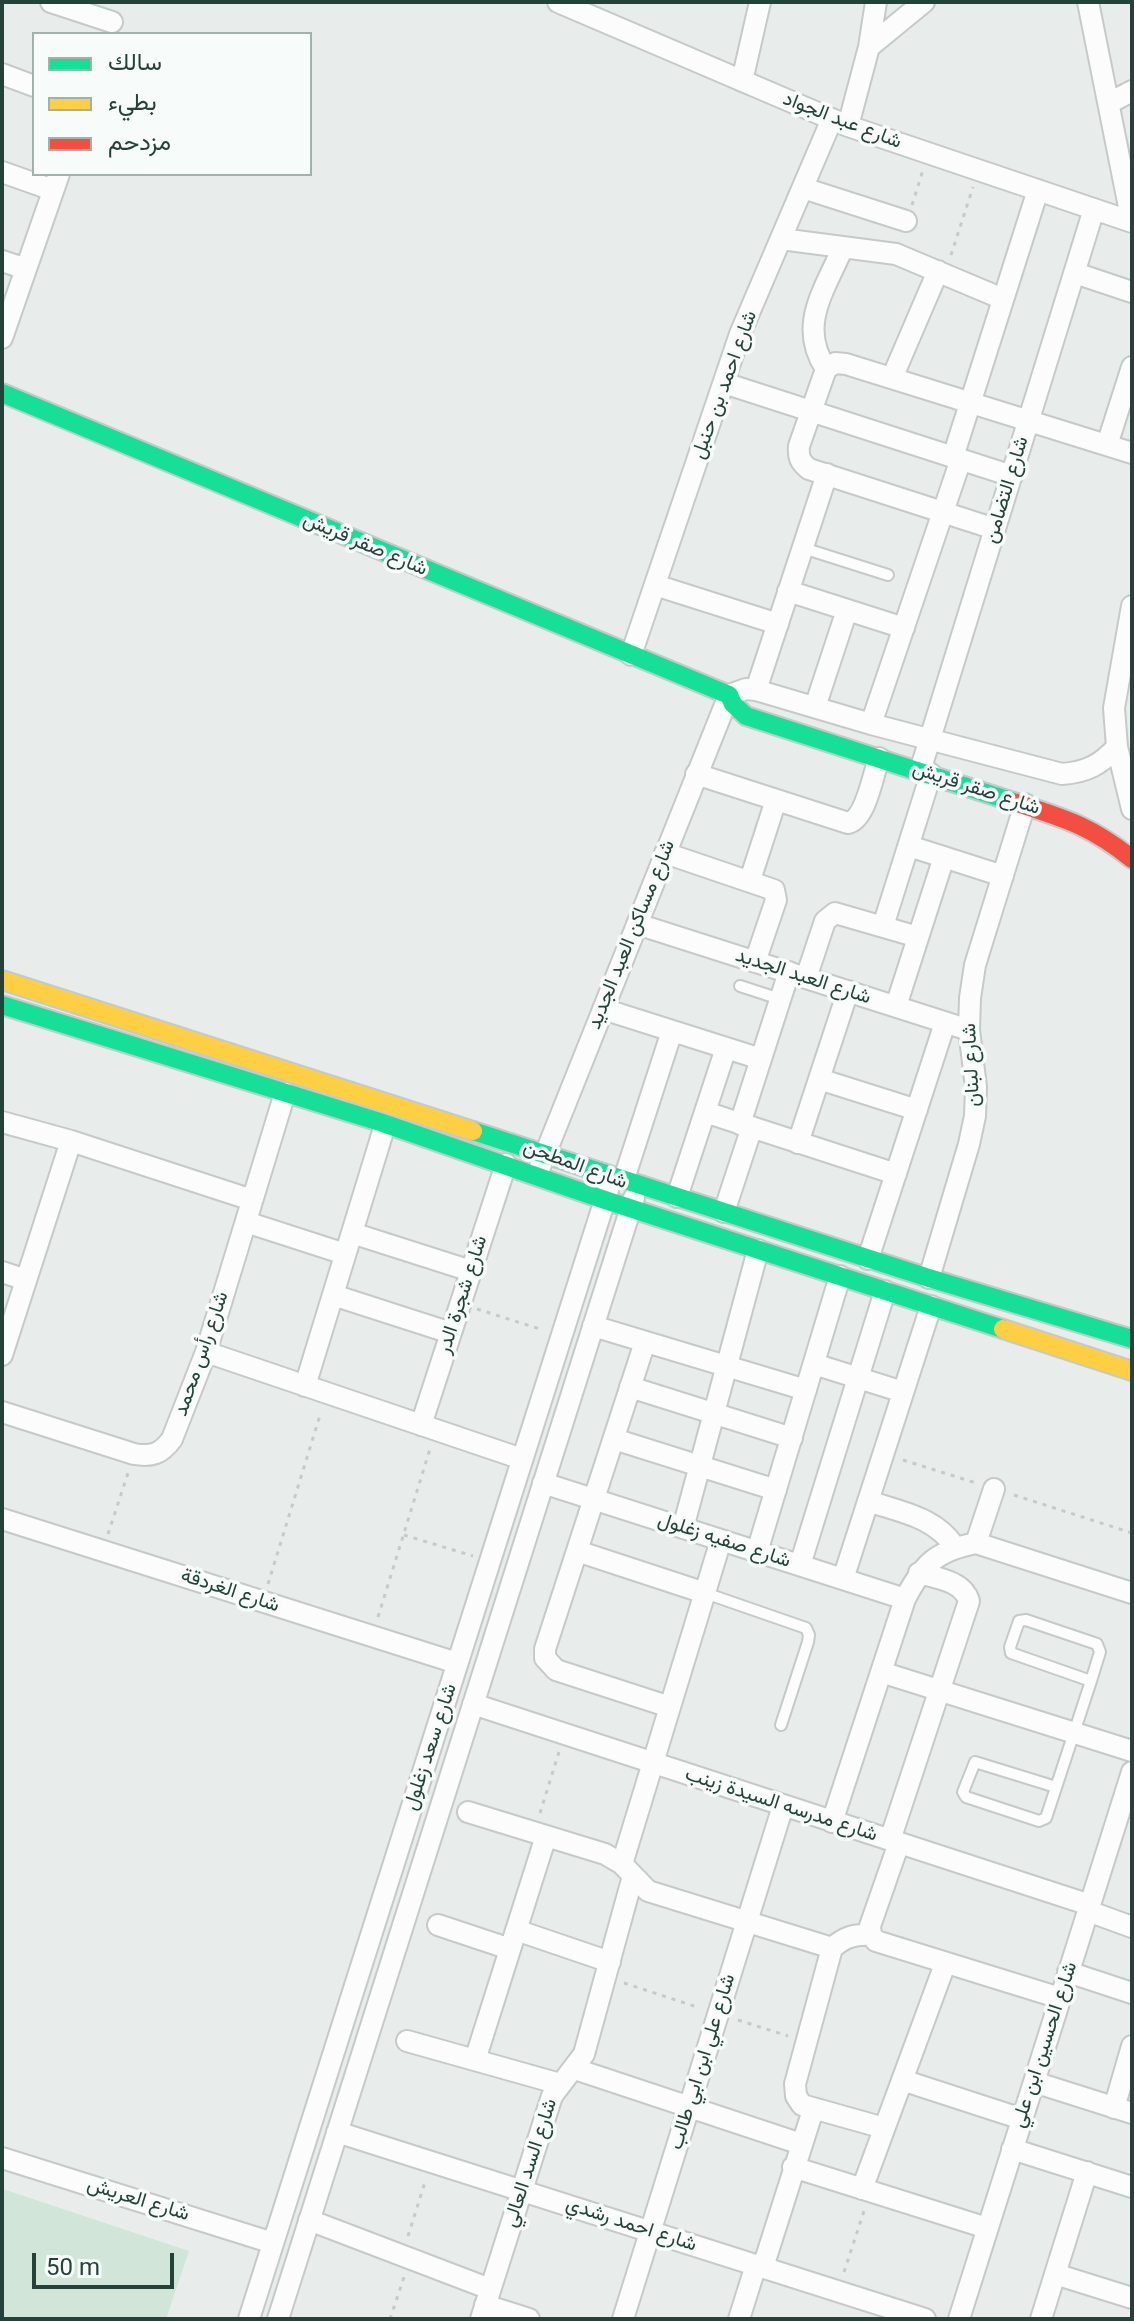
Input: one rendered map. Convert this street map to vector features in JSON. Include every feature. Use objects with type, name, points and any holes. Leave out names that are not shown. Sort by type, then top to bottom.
[{"type":"street","points":[[51,2],[110,28],[119,2]]},
{"type":"street","name":"شارع عبد الجواد","points":[[558,2],[840,123],[1132,222]]},
{"type":"street","points":[[742,81],[760,2]]},
{"type":"street","name":"شارع احمد بن حنبل","points":[[631,655],[740,334],[803,188],[840,123],[869,47],[876,2]]},
{"type":"street","points":[[869,47],[924,2]]},
{"type":"street","points":[[1088,2],[1132,222]]},
{"type":"street","points":[[2,74],[32,85]]},
{"type":"street","points":[[1109,103],[1132,91]]},
{"type":"street","points":[[2,172],[56,182],[2,338]]},
{"type":"street","points":[[803,188],[906,221]]},
{"type":"street","points":[[871,724],[943,512],[970,404],[1038,190]]},
{"type":"street","name":"شارع التضامن","points":[[883,926],[909,846],[926,772],[930,739],[1094,209]]},
{"type":"street","points":[[781,239],[896,254],[1003,299]]},
{"type":"street","points":[[826,369],[814,346],[812,321],[843,247]]},
{"type":"street","points":[[2,261],[26,269]]},
{"type":"street","points":[[892,378],[942,273]]},
{"type":"street","points":[[1075,273],[1132,292]]},
{"type":"street","points":[[995,529],[809,469],[802,463],[798,455],[826,369],[835,363],[846,364],[1132,453]]},
{"type":"street","points":[[1107,445],[1132,367]]},
{"type":"street","points":[[724,383],[1012,476]]},
{"type":"street","name":"شارع صقر قريش","points":[[2,393],[729,695],[746,689],[756,690],[1062,774],[1083,772],[1102,763],[1117,747]]},
{"type":"street","points":[[756,690],[827,474]]},
{"type":"street","points":[[655,585],[778,624]]},
{"type":"street","points":[[788,591],[904,628]]},
{"type":"street","points":[[1132,606],[1125,687],[1114,708],[1117,747],[1132,809]]},
{"type":"street","points":[[815,707],[847,610]]},
{"type":"street","name":"شارع صقر قريش","points":[[729,695],[733,704],[746,716],[1078,823],[1103,836],[1132,859]]},
{"type":"street","name":"شارع مساكن العبد الجديد","points":[[537,1175],[729,695]]},
{"type":"street","points":[[696,774],[848,823],[861,814],[879,758]]},
{"type":"street","points":[[750,880],[776,800]]},
{"type":"street","name":"شارع لبنان","points":[[929,1278],[975,1116],[976,1087],[969,1030],[975,965],[1025,804]]},
{"type":"street","points":[[909,846],[1003,876]]},
{"type":"street","points":[[665,853],[770,886],[776,895],[755,962]]},
{"type":"street","points":[[896,1006],[944,857]]},
{"type":"street","points":[[724,1212],[761,1059],[780,999],[798,975],[828,916],[841,913],[918,937]]},
{"type":"street","name":"شارع العبد الجديد","points":[[637,924],[969,1030]]},
{"type":"street","name":"شارع المطحن","points":[[2,980],[868,1259],[1132,1339]]},
{"type":"street","points":[[798,1143],[848,991]]},
{"type":"street","name":"شارع المطحن","points":[[2,1005],[506,1164],[605,1200],[1132,1371]]},
{"type":"street","points":[[603,1009],[761,1059]]},
{"type":"street","points":[[868,1259],[945,1023]]},
{"type":"street","points":[[625,1180],[672,1031]]},
{"type":"street","points":[[677,1197],[726,1048]]},
{"type":"street","points":[[819,1079],[917,1110]]},
{"type":"street","name":"شارع رأس محمد","points":[[134,1454],[149,1456],[163,1451],[172,1439],[206,1352],[285,1093]]},
{"type":"street","points":[[705,1112],[896,1174]]},
{"type":"street","points":[[2,1122],[71,1141],[252,1200]]},
{"type":"street","points":[[305,1386],[385,1125]]},
{"type":"street","points":[[2,1355],[71,1141]]},
{"type":"street","name":"شارع شجرة الدر","points":[[428,1427],[451,1333],[506,1164]]},
{"type":"street","name":"شارع سعد زغلول","points":[[249,2319],[605,1200],[625,1180]]},
{"type":"street","name":"شارع سعد زغلول","points":[[278,2319],[631,1208],[625,1180]]},
{"type":"street","points":[[246,1222],[345,1254]]},
{"type":"street","points":[[352,1233],[471,1271]]},
{"type":"street","points":[[683,1528],[758,1250]]},
{"type":"street","points":[[2,1272],[26,1280]]},
{"type":"street","points":[[757,1552],[840,1276]]},
{"type":"street","points":[[800,1565],[885,1291]]},
{"type":"street","points":[[333,1295],[451,1333]]},
{"type":"street","points":[[843,1579],[931,1306]]},
{"type":"street","points":[[593,1326],[806,1390]]},
{"type":"street","points":[[645,1342],[545,1649],[549,1665],[556,1670],[670,1707]]},
{"type":"street","points":[[206,1352],[522,1459]]},
{"type":"street","points":[[814,1364],[903,1392]]},
{"type":"street","points":[[630,1387],[792,1438]]},
{"type":"street","points":[[2,1412],[134,1454]]},
{"type":"street","points":[[614,1439],[776,1490]]},
{"type":"street","name":"شارع صفيه زغلول","points":[[543,1483],[905,1599]]},
{"type":"street","points":[[976,1543],[994,1489]]},
{"type":"street","points":[[868,1501],[925,1520],[947,1536],[955,1547]]},
{"type":"street","name":"شارع الغردقة","points":[[2,1519],[457,1663]]},
{"type":"street","name":"شارع السد العالي","points":[[486,2304],[552,2096],[584,2054],[610,1962],[653,1763],[721,1540]]},
{"type":"street","points":[[832,1822],[905,1599],[919,1573],[935,1557],[955,1547],[976,1543],[1132,1593]]},
{"type":"street","points":[[577,1551],[705,1593]]},
{"type":"street","points":[[871,1935],[870,1926],[969,1601],[960,1586],[919,1573]]},
{"type":"street","points":[[881,1672],[1132,1751]]},
{"type":"street","name":"شارع مدرسه السيدة زينب","points":[[473,1704],[895,1842],[1089,1908],[1132,1927]]},
{"type":"street","name":"شارع الحسين ابن علي","points":[[959,2319],[1132,1772]]},
{"type":"street","name":"شارع علي ابن ابي طالب","points":[[623,2319],[783,1806]]},
{"type":"street","points":[[468,1812],[605,1854],[628,1870],[648,1891],[832,1948]]},
{"type":"street","points":[[475,2060],[513,1940],[540,1834]]},
{"type":"street","points":[[438,1925],[610,1962]]},
{"type":"street","points":[[884,2128],[813,2110],[802,2105],[796,2096],[795,2084],[832,1948],[843,1939],[856,1934],[871,1935],[883,1945],[1060,1998]]},
{"type":"street","points":[[866,2190],[884,2128],[945,1964]]},
{"type":"street","points":[[1068,1972],[1132,1993]]},
{"type":"street","points":[[407,2041],[560,2084]]},
{"type":"street","points":[[1034,2082],[1123,2111],[1131,2057]]},
{"type":"street","points":[[575,2069],[801,2144]]},
{"type":"street","points":[[902,2080],[1022,2119]]},
{"type":"street","points":[[739,2319],[813,2110]]},
{"type":"street","name":"شارع احمد رشدي","points":[[337,2132],[912,2317]]},
{"type":"street","points":[[1012,2149],[1132,2187]]},
{"type":"street","name":"شارع العريش","points":[[2,2158],[273,2243]]},
{"type":"street","points":[[793,2167],[987,2228]]},
{"type":"street","points":[[1041,2319],[1087,2172]]},
{"type":"street","points":[[309,2220],[406,2257],[486,2304],[529,2319]]},
{"type":"street","points":[[1055,2274],[1132,2298]]},
{"type":"lane","points":[[803,548],[888,575]]},
{"type":"lane","points":[[740,986],[780,999]]},
{"type":"lane","points":[[705,1593],[806,1628],[808,1642],[781,1725]]},
{"type":"lane","points":[[1056,1787],[975,1762],[963,1792],[966,1797],[1042,1821],[1046,1818],[1091,1681],[1100,1652],[1097,1644],[1026,1620],[1019,1621],[1010,1647],[1011,1653],[1091,1681]]},
{"type":"path","points":[[942,273],[979,170]]},
{"type":"path","points":[[460,1304],[561,1336]]},
{"type":"path","points":[[263,1602],[327,1393]]},
{"type":"path","points":[[372,1636],[404,1535],[428,1427]]},
{"type":"path","points":[[103,1551],[134,1454]]},
{"type":"path","points":[[404,1535],[490,1561]]},
{"type":"path","points":[[540,1834],[564,1734]]},
{"type":"path","points":[[390,2319],[431,2162]]},
{"type":"path","points":[[838,2291],[866,2190]]},
{"type":"green space","points":[[3,2189],[189,2251],[166,2319],[2,2319]]},
{"type":"traffic: fast","points":[[2,393],[729,695],[733,704],[746,716],[1017,803]]},
{"type":"traffic: fast","points":[[2,1005],[380,1122],[605,1200],[1003,1329]]},
{"type":"traffic: fast","points":[[473,1131],[929,1278],[1132,1339]]},
{"type":"traffic: slow","points":[[2,980],[473,1131]]},
{"type":"traffic: slow","points":[[1003,1329],[1132,1371]]},
{"type":"traffic: jam","points":[[1017,803],[1078,825],[1132,859]]}]
